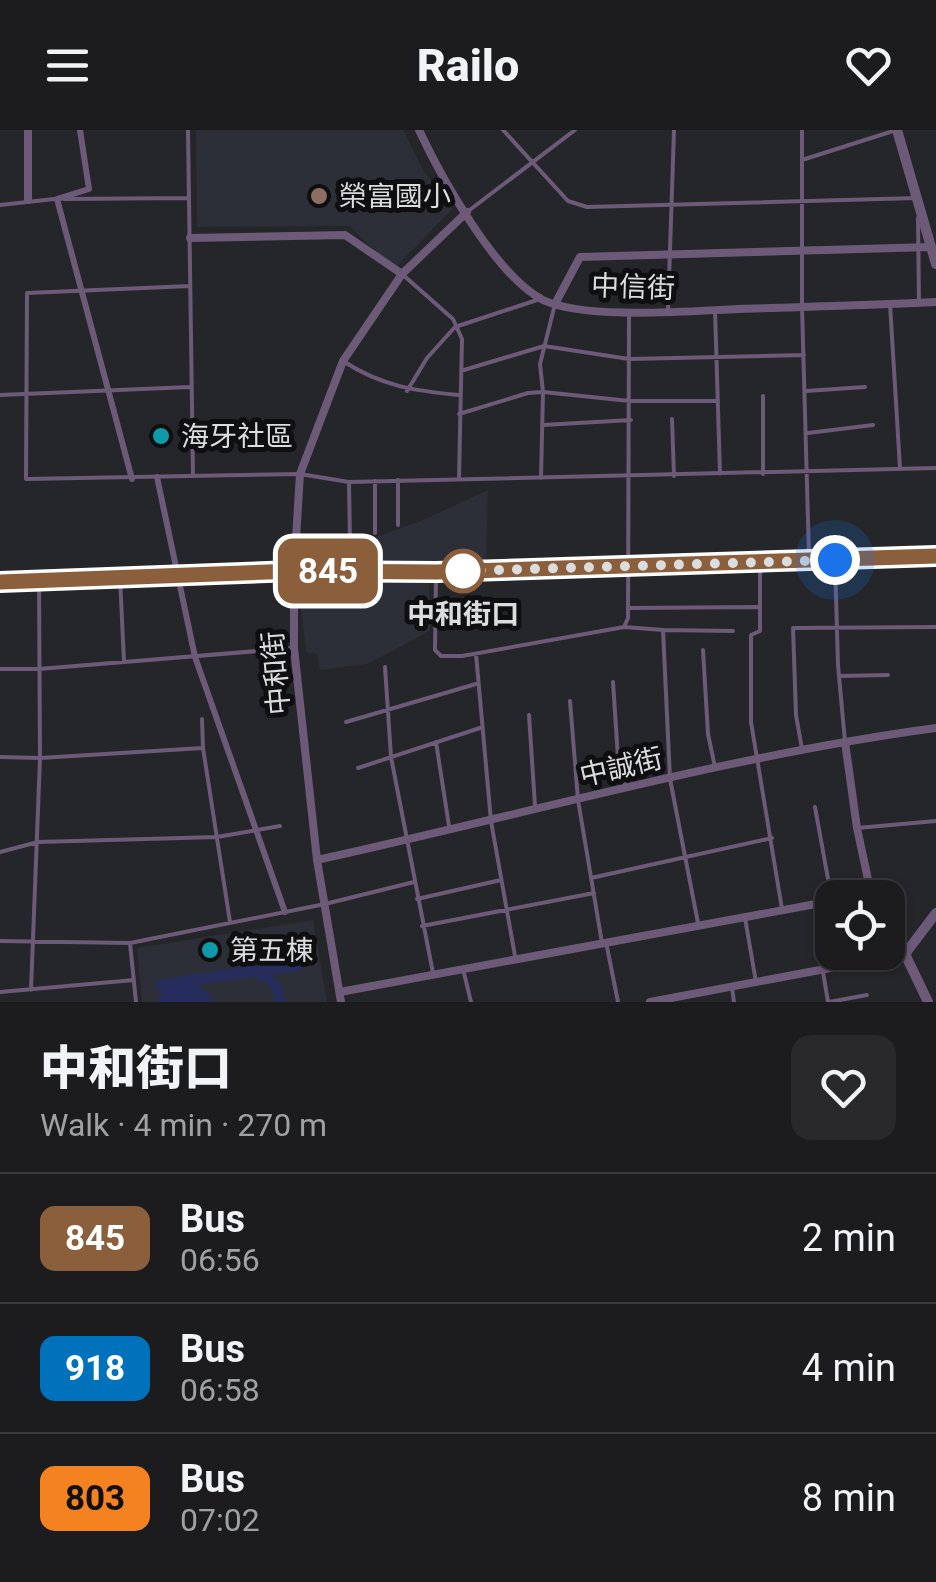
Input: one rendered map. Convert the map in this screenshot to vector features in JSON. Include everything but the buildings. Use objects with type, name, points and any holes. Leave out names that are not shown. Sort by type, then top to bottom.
[{"type":"street","points":[[28,130],[28,200]]},
{"type":"street","points":[[80,130],[89,188],[58,200],[132,479]]},
{"type":"street","name":"中信街","points":[[419,130],[500,265],[540,298],[555,304],[668,312],[936,302]]},
{"type":"street","points":[[897,130],[925,247],[936,264]]},
{"type":"street","name":"中和街","points":[[341,997],[317,860],[294,648],[300,474],[343,361],[402,274],[467,212]]},
{"type":"street","points":[[190,238],[345,236],[402,274]]},
{"type":"street","points":[[555,304],[580,257],[925,247]]},
{"type":"street","points":[[157,478],[194,656],[285,912]]},
{"type":"street","points":[[0,582],[177,574],[436,572],[936,556]]},
{"type":"street","name":"中誠街","points":[[317,860],[756,757],[936,728]]},
{"type":"street","points":[[846,742],[868,880]]},
{"type":"street","points":[[341,997],[433,973],[815,904]]},
{"type":"street","points":[[928,1002],[906,954],[936,913]]},
{"type":"street","points":[[650,1002],[823,970]]},
{"type":"lane","points":[[188,130],[193,475]]},
{"type":"lane","points":[[503,130],[568,201],[586,207],[917,201]]},
{"type":"lane","points":[[467,212],[575,130]]},
{"type":"lane","points":[[668,312],[674,130]]},
{"type":"lane","points":[[802,130],[809,560]]},
{"type":"lane","points":[[802,160],[897,130]]},
{"type":"lane","points":[[0,206],[28,200],[189,198]]},
{"type":"lane","points":[[919,303],[925,247]]},
{"type":"lane","points":[[402,274],[453,319],[462,339],[459,478]]},
{"type":"lane","points":[[190,286],[27,293],[26,479],[300,474],[349,482],[936,468]]},
{"type":"lane","points":[[408,391],[427,358],[455,327],[540,298]]},
{"type":"lane","points":[[540,478],[540,364],[555,304]]},
{"type":"lane","points":[[890,304],[900,468]]},
{"type":"lane","points":[[715,310],[720,474]]},
{"type":"lane","points":[[624,628],[628,608],[631,420],[629,312]]},
{"type":"lane","points":[[464,370],[544,346],[629,359],[804,355]]},
{"type":"lane","points":[[343,361],[369,378],[408,391],[460,396]]},
{"type":"lane","points":[[0,395],[190,387]]},
{"type":"lane","points":[[806,390],[865,387]]},
{"type":"lane","points":[[460,414],[543,392],[630,401],[718,401]]},
{"type":"lane","points":[[762,396],[763,474]]},
{"type":"lane","points":[[672,419],[674,476]]},
{"type":"lane","points":[[543,425],[631,420]]},
{"type":"lane","points":[[808,433],[872,425]]},
{"type":"lane","points":[[398,480],[398,525]]},
{"type":"lane","points":[[375,481],[376,534]]},
{"type":"lane","points":[[349,482],[350,544]]},
{"type":"lane","points":[[835,560],[836,628],[846,742]]},
{"type":"lane","points":[[760,562],[760,631],[751,634],[752,722],[782,910]]},
{"type":"lane","points":[[436,572],[435,650],[441,656],[476,654],[624,628],[733,631]]},
{"type":"lane","points":[[120,577],[124,662]]},
{"type":"lane","points":[[31,990],[40,758],[40,581]]},
{"type":"lane","points":[[628,608],[760,607]]},
{"type":"lane","points":[[802,749],[796,715],[792,628],[936,627]]},
{"type":"lane","points":[[663,630],[670,778],[698,926]]},
{"type":"lane","points":[[0,668],[40,669],[294,648]]},
{"type":"lane","points":[[703,650],[708,734],[715,767]]},
{"type":"lane","points":[[476,654],[491,821],[515,959]]},
{"type":"lane","points":[[385,668],[392,758],[433,973]]},
{"type":"lane","points":[[839,676],[888,675]]},
{"type":"lane","points":[[613,682],[618,758],[626,789]]},
{"type":"lane","points":[[346,722],[478,684]]},
{"type":"lane","points":[[570,701],[578,800],[618,1002]]},
{"type":"lane","points":[[530,715],[536,810]]},
{"type":"lane","points":[[202,719],[230,923]]},
{"type":"lane","points":[[358,768],[480,728]]},
{"type":"lane","points":[[436,742],[450,831]]},
{"type":"lane","points":[[0,757],[203,748]]},
{"type":"lane","points":[[814,808],[828,880]]},
{"type":"lane","points":[[857,828],[936,821]]},
{"type":"lane","points":[[0,852],[38,842],[217,837],[280,826]]},
{"type":"lane","points":[[592,878],[772,838]]},
{"type":"lane","points":[[417,899],[501,880]]},
{"type":"lane","points":[[0,940],[130,943],[414,882]]},
{"type":"lane","points":[[422,926],[594,893]]},
{"type":"lane","points":[[745,917],[756,982]]},
{"type":"lane","points":[[130,943],[136,1002]]},
{"type":"lane","points":[[463,968],[471,1002]]},
{"type":"lane","points":[[823,970],[829,1002],[867,995]]},
{"type":"lane","points":[[0,992],[134,980]]},
{"type":"lane","points":[[732,987],[734,1002]]},
{"type":"shaded area","name":"榮富國小","points":[[196,130],[403,130],[423,170],[452,209],[394,269],[349,226],[197,227]]},
{"type":"shaded area","points":[[488,490],[486,562],[304,570],[296,565],[421,521]]},
{"type":"shaded area","points":[[429,578],[430,631],[367,664],[320,670],[317,654],[306,652],[298,583]]},
{"type":"shaded area","points":[[313,920],[327,1002],[142,1002],[137,948]]},
{"type":"shaded area","points":[[299,959],[301,971],[272,974],[282,986],[286,1002],[276,1002],[269,984],[252,977],[196,985],[215,1002],[158,1002],[163,991],[157,991],[156,980]]},
{"type":"bus line","name":"845","points":[[0,582],[177,574],[436,572],[936,556]]},
{"type":"place","name":"榮富國小","points":[[319,196]]},
{"type":"place","name":"海牙社區","points":[[161,436]]},
{"type":"place","name":"中和街口","points":[[463,571]]},
{"type":"place","name":"第五棟","points":[[210,950]]},
{"type":"route","points":[[463,571],[835,560]]}]
